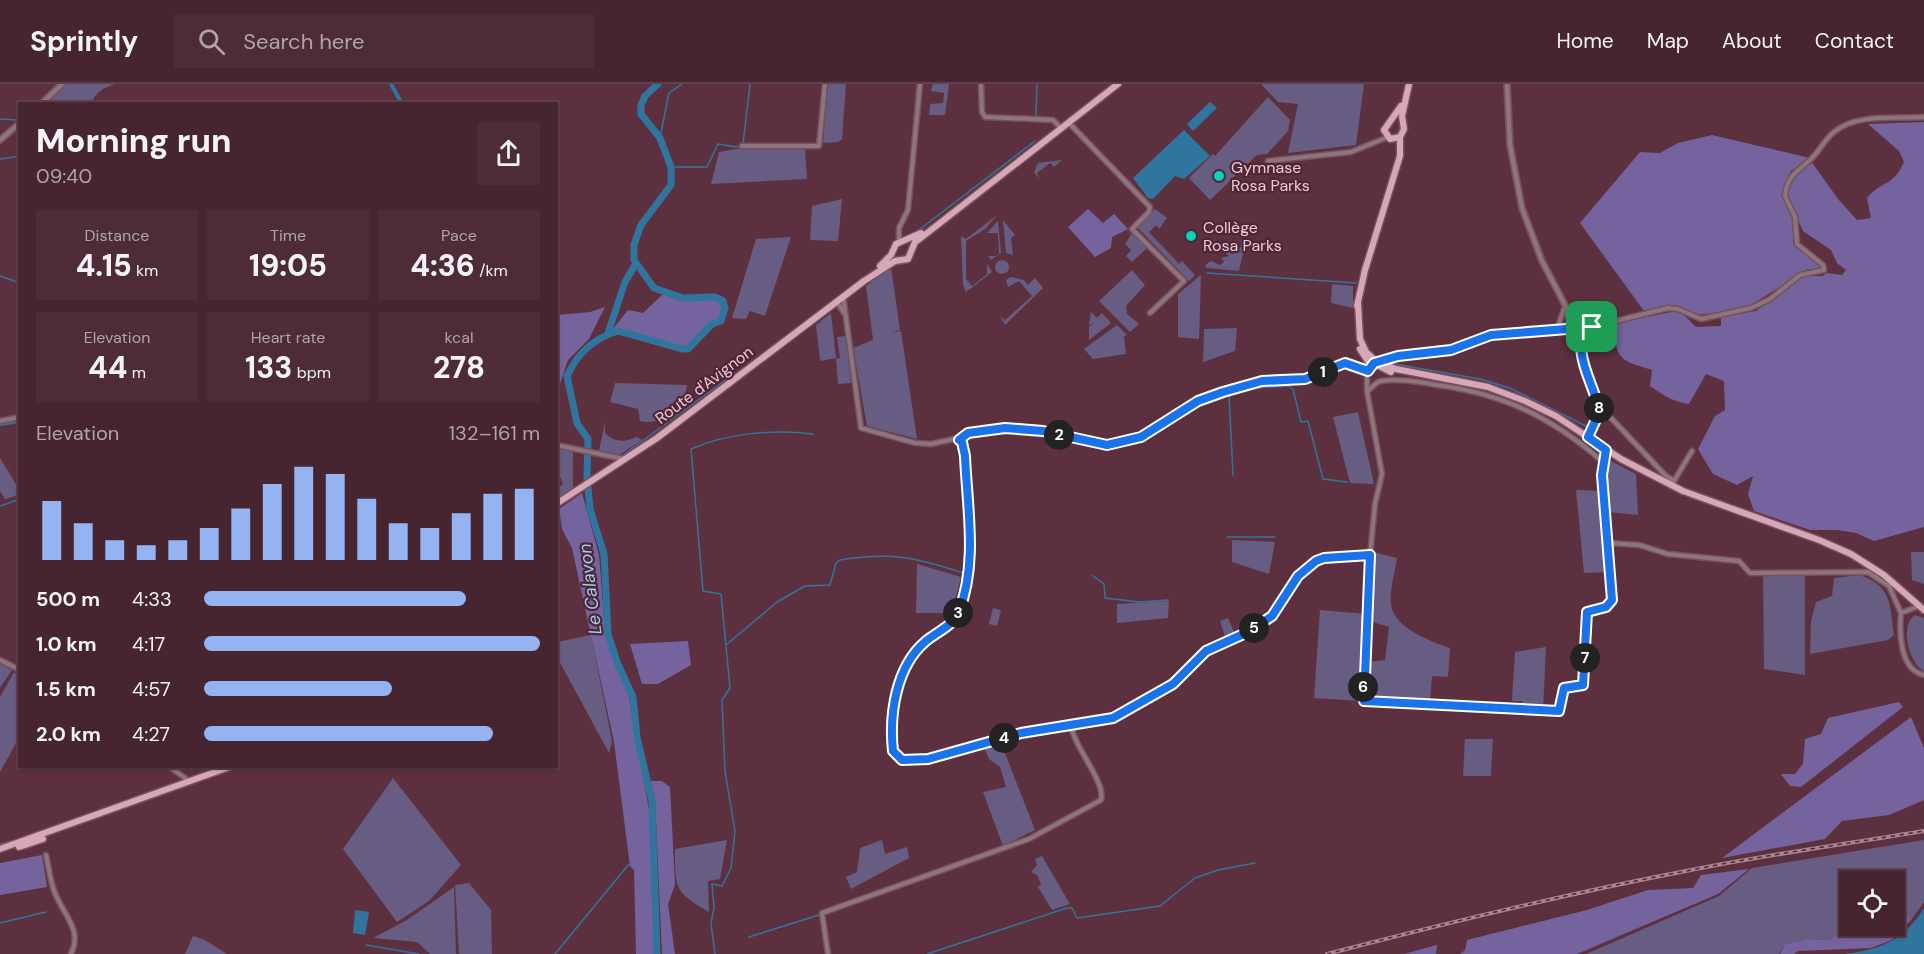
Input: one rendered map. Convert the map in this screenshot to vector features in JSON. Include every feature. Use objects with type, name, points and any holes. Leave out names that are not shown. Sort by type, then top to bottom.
[{"type":"main road","points":[[944,218],[902,242],[912,250],[915,242],[944,218],[1118,84]]},
{"type":"main road","points":[[1398,164],[1397,148],[1388,136],[1387,123],[1394,120],[1401,107],[1407,84]]},
{"type":"main road","points":[[1407,84],[1402,124],[1404,129],[1400,137],[1398,164],[1365,270],[1358,303],[1356,339],[1360,350],[1375,363],[1399,373],[1453,380]]},
{"type":"main road","points":[[1394,120],[1402,124]]},
{"type":"main road","points":[[1388,136],[1400,137]]},
{"type":"main road","name":"Route d'Avignon","points":[[864,281],[902,242]]},
{"type":"main road","name":"Route d'Avignon","points":[[558,503],[625,459],[864,281],[898,260],[906,260],[912,250]]},
{"type":"main road","points":[[893,252],[898,260]]},
{"type":"main road","points":[[1358,303],[1360,339],[1375,363],[1404,371],[1488,387],[1526,400],[1606,450],[1683,491],[1819,540],[1860,559],[1884,575],[1922,608]]},
{"type":"main road","points":[[0,850],[30,844],[227,768]]},
{"type":"street","points":[[43,102],[62,84]]},
{"type":"street","points":[[742,146],[819,146],[825,84]]},
{"type":"street","points":[[902,242],[899,228],[908,210],[920,84]]},
{"type":"street","points":[[981,84],[982,112],[985,117],[1053,120],[1061,128]]},
{"type":"street","points":[[1507,84],[1510,145],[1520,201],[1537,250],[1570,313],[1583,351],[1599,413],[1588,437]]},
{"type":"street","points":[[1606,450],[1602,461],[1611,603],[1587,612],[1583,685],[1564,688],[1559,711],[1364,701],[1370,555],[1375,504],[1382,474],[1366,391],[1368,371],[1375,363],[1398,356],[1451,350],[1491,335],[1556,328],[1592,327],[1668,308],[1678,309],[1701,318],[1751,308],[1770,299],[1803,273],[1823,272],[1823,266],[1802,250],[1796,240],[1795,217],[1785,196],[1792,174],[1812,158],[1830,135],[1845,125],[1862,121],[1924,117]]},
{"type":"street","points":[[1069,122],[1150,207],[1149,212],[1132,229],[1184,281],[1150,313]]},
{"type":"street","points":[[0,140],[18,125]]},
{"type":"street","points":[[1268,161],[1351,152],[1388,136]]},
{"type":"street","points":[[843,297],[848,319],[861,428],[921,444],[959,440],[968,433],[1005,428],[1043,431],[1107,445],[1141,437],[1198,401],[1223,392],[1262,381],[1305,379],[1345,363],[1368,371]]},
{"type":"street","points":[[837,302],[848,319]]},
{"type":"street","points":[[1563,302],[1573,322]]},
{"type":"street","points":[[1556,328],[1564,308]]},
{"type":"street","points":[[1570,313],[1588,322]]},
{"type":"street","points":[[1556,328],[1573,322],[1601,324]]},
{"type":"street","points":[[1582,341],[1585,332],[1592,327]]},
{"type":"street","points":[[1575,328],[1582,341],[1583,351]]},
{"type":"street","points":[[1366,391],[1378,381],[1403,381],[1486,394],[1516,404],[1545,419],[1586,446],[1602,461]]},
{"type":"street","points":[[1599,413],[1604,412],[1611,418],[1665,476],[1674,481],[1692,451]]},
{"type":"street","points":[[0,421],[18,417]]},
{"type":"street","points":[[959,440],[962,442],[965,456],[968,578],[958,613],[952,622],[918,648],[906,671],[891,717],[893,751],[902,760],[928,759],[1021,733],[1113,718],[1173,684],[1206,651],[1263,623],[1272,616],[1298,576],[1316,561],[1324,558],[1370,555]]},
{"type":"street","points":[[558,446],[625,459]]},
{"type":"street","points":[[1609,543],[1639,545],[1668,554],[1738,561],[1750,573],[1868,572],[1889,586],[1901,613],[1901,633],[1907,662],[1913,670],[1924,675]]},
{"type":"street","points":[[1901,613],[1922,608]]},
{"type":"street","points":[[0,660],[18,669]]},
{"type":"street","points":[[828,954],[822,913],[1029,839],[1101,800],[1101,789],[1075,741],[1071,726]]},
{"type":"street","points":[[172,768],[191,783]]},
{"type":"street","points":[[46,855],[54,892],[75,933],[76,943],[71,954]]},
{"type":"shaded area","points":[[66,84],[115,84],[100,91],[92,102],[46,102]]},
{"type":"shaded area","points":[[828,84],[846,84],[842,139],[838,142],[823,143]]},
{"type":"shaded area","points":[[933,84],[949,84],[945,115],[929,115],[930,104],[943,103],[944,93],[931,91]]},
{"type":"shaded area","points":[[1261,84],[1364,84],[1356,145],[1288,153],[1298,104],[1278,102]]},
{"type":"shaded area","points":[[1268,97],[1290,120],[1288,131],[1267,154],[1257,155],[1210,200],[1189,178],[1213,154],[1215,156]]},
{"type":"shaded area","points":[[1924,122],[1924,527],[1874,541],[1856,533],[1810,530],[1754,511],[1748,494],[1753,476],[1737,485],[1713,474],[1698,449],[1715,416],[1725,410],[1724,381],[1706,374],[1689,404],[1668,398],[1650,386],[1652,370],[1633,364],[1621,356],[1616,344],[1617,323],[1676,311],[1684,315],[1696,327],[1721,326],[1721,317],[1756,311],[1803,276],[1823,276],[1826,273],[1842,275],[1846,270],[1837,263],[1831,250],[1803,231],[1787,195],[1793,176],[1811,161],[1838,199],[1857,220],[1871,218],[1867,198],[1896,176],[1904,162],[1899,151],[1868,124]]},
{"type":"shaded area","points":[[1712,135],[1810,158],[1791,171],[1782,193],[1793,219],[1793,243],[1821,266],[1820,270],[1808,269],[1751,305],[1717,313],[1694,315],[1677,306],[1644,311],[1580,223],[1640,152],[1660,153],[1678,143]]},
{"type":"shaded area","points":[[742,148],[805,149],[807,179],[711,184],[719,152]]},
{"type":"shaded area","points":[[1062,160],[1054,167],[1050,163],[1037,173],[1040,180],[1034,172],[1038,163]]},
{"type":"shaded area","points":[[842,199],[838,241],[810,240],[812,206]]},
{"type":"shaded area","points":[[1088,209],[1103,223],[1114,214],[1128,229],[1112,237],[1111,248],[1095,257],[1068,227]]},
{"type":"shaded area","points":[[1155,209],[1167,218],[1159,229],[1156,225],[1149,232],[1179,264],[1182,261],[1195,275],[1189,281],[1137,227]]},
{"type":"shaded area","points":[[997,215],[985,229],[966,241],[966,279],[972,286],[987,274],[987,264],[992,272],[966,292],[963,285],[961,236],[966,239]]},
{"type":"shaded area","points":[[1003,220],[1015,235],[1011,238],[1013,255],[1006,253]]},
{"type":"shaded area","points":[[998,221],[1001,253],[998,255],[998,233],[987,233]]},
{"type":"shaded area","points":[[1132,233],[1147,248],[1132,262],[1126,256],[1131,250],[1125,244]]},
{"type":"shaded area","points":[[791,237],[765,316],[750,311],[746,319],[732,318],[756,239]]},
{"type":"shaded area","points":[[1240,240],[1245,245],[1239,271],[1207,268],[1205,265],[1211,261],[1220,265],[1224,262],[1221,258],[1229,256],[1226,253],[1229,251],[1232,254],[1235,252],[1233,247],[1238,249],[1242,246]]},
{"type":"shaded area","points":[[1002,260],[1007,262],[1009,267],[1007,272],[1002,274],[997,272],[995,267],[997,262]]},
{"type":"shaded area","points":[[891,267],[900,330],[891,333],[901,331],[917,439],[867,426],[853,348],[873,340],[866,286]]},
{"type":"shaded area","points":[[1132,270],[1145,285],[1126,306],[1127,314],[1139,324],[1130,332],[1099,301]]},
{"type":"shaded area","points":[[1201,275],[1199,339],[1178,337],[1178,294]]},
{"type":"shaded area","points":[[1011,277],[1024,280],[1028,285],[1035,278],[1043,288],[1005,325],[1000,316],[1005,320],[1032,296],[1019,281],[1008,287],[1006,280]]},
{"type":"shaded area","points":[[1332,284],[1353,286],[1353,308],[1331,303]]},
{"type":"shaded area","points":[[663,294],[681,301],[715,299],[721,302],[723,308],[719,320],[710,323],[687,346],[672,345],[631,331],[613,329],[628,310],[643,313]]},
{"type":"shaded area","points":[[605,307],[589,339],[568,360],[558,390],[558,315],[590,312]]},
{"type":"shaded area","points":[[1091,312],[1097,318],[1102,313],[1111,323],[1089,340],[1089,327],[1094,322],[1089,325]]},
{"type":"shaded area","points":[[831,313],[836,358],[820,361],[816,325]]},
{"type":"shaded area","points":[[1117,325],[1127,335],[1124,336],[1126,354],[1093,359],[1084,349]]},
{"type":"shaded area","points":[[1237,328],[1235,351],[1203,362],[1204,329]]},
{"type":"shaded area","points":[[846,336],[851,383],[838,384],[836,359],[840,358],[837,337]]},
{"type":"shaded area","points":[[615,383],[687,385],[683,402],[674,413],[657,421],[645,422],[640,421],[638,409],[610,402]]},
{"type":"shaded area","points":[[1358,412],[1374,484],[1350,483],[1333,417]]},
{"type":"shaded area","points":[[605,422],[605,433],[613,439],[624,441],[637,437],[642,440],[619,455],[599,451]]},
{"type":"shaded area","points":[[558,448],[573,452],[573,489],[558,500],[558,488],[563,484],[558,472]]},
{"type":"shaded area","points":[[0,458],[18,487],[18,495],[5,499],[0,491]]},
{"type":"shaded area","points":[[1609,460],[1636,474],[1638,515],[1608,512],[1604,464]]},
{"type":"shaded area","points":[[1576,490],[1602,491],[1609,572],[1584,573]]},
{"type":"shaded area","points":[[582,493],[599,555],[605,632],[628,691],[651,821],[655,954],[636,954],[634,870],[630,866],[614,742],[572,548],[562,529],[559,509]]},
{"type":"shaded area","points":[[1232,540],[1275,542],[1269,574],[1232,562]]},
{"type":"shaded area","points":[[1373,552],[1397,558],[1391,588],[1391,605],[1399,621],[1415,633],[1450,648],[1448,677],[1432,676],[1430,703],[1369,699],[1364,696],[1367,662],[1385,660],[1389,627],[1369,621]]},
{"type":"shaded area","points":[[1911,552],[1924,552],[1924,584],[1912,580]]},
{"type":"shaded area","points":[[917,564],[961,577],[952,613],[916,613]]},
{"type":"shaded area","points":[[1763,575],[1805,576],[1805,675],[1764,669]]},
{"type":"shaded area","points":[[1859,575],[1870,579],[1884,590],[1890,605],[1894,635],[1888,640],[1810,654],[1811,621],[1816,602],[1832,596],[1834,578]]},
{"type":"shaded area","points":[[1169,601],[1168,618],[1117,623],[1117,604]]},
{"type":"shaded area","points":[[993,608],[1001,610],[997,626],[989,624]]},
{"type":"shaded area","points":[[1320,610],[1366,614],[1360,701],[1314,698]]},
{"type":"shaded area","points":[[1915,615],[1924,618],[1924,671],[1914,660],[1908,644],[1908,627]]},
{"type":"shaded area","points":[[1228,618],[1234,632],[1225,636],[1220,621]]},
{"type":"shaded area","points":[[591,635],[612,741],[609,753],[558,659],[558,642]]},
{"type":"shaded area","points":[[688,641],[691,665],[658,684],[642,684],[630,644]]},
{"type":"shaded area","points":[[1546,647],[1543,710],[1522,708],[1522,701],[1512,701],[1515,652]]},
{"type":"shaded area","points":[[0,664],[12,670],[0,688]]},
{"type":"shaded area","points":[[14,672],[18,675],[18,740],[0,772],[0,697]]},
{"type":"shaded area","points":[[1899,702],[1903,707],[1801,787],[1790,786],[1781,774],[1795,774],[1803,764],[1805,739],[1821,734],[1828,718]]},
{"type":"shaded area","points":[[1911,717],[1924,748],[1924,800],[1889,815],[1842,821],[1825,839],[1722,858]]},
{"type":"shaded area","points":[[1465,739],[1493,739],[1491,776],[1463,776]]},
{"type":"shaded area","points":[[1001,743],[1035,830],[1003,846],[983,792],[1006,787],[1000,767],[989,759],[984,748]]},
{"type":"shaded area","points":[[393,778],[461,865],[429,901],[397,922],[343,849]]},
{"type":"shaded area","points":[[650,781],[662,781],[670,787],[675,885],[668,904],[675,954],[662,954],[655,799]]},
{"type":"shaded area","points":[[727,840],[720,879],[708,881],[709,912],[689,899],[679,888],[675,872],[675,849]]},
{"type":"shaded area","points":[[882,840],[885,854],[907,847],[909,858],[851,889],[846,877],[857,872],[860,848]]},
{"type":"shaded area","points":[[1924,840],[1924,902],[1911,920],[1905,910],[1905,870],[1839,870],[1839,934],[1829,940],[1807,939],[1785,944],[1779,954],[1586,954],[1719,896],[1752,868]]},
{"type":"shaded area","points":[[42,855],[47,887],[0,895],[0,863]]},
{"type":"shaded area","points":[[1042,856],[1070,904],[1052,910],[1038,887],[1041,884],[1037,875],[1031,872],[1037,865],[1035,859]]},
{"type":"shaded area","points":[[1749,869],[1718,894],[1577,954],[1460,954],[1465,950],[1467,940],[1587,910],[1648,890],[1693,888],[1701,875]]},
{"type":"shaded area","points":[[469,883],[491,910],[492,954],[459,954],[455,885]]},
{"type":"shaded area","points":[[454,887],[456,954],[430,954],[417,942],[373,938],[407,920]]},
{"type":"shaded area","points":[[1905,910],[1911,920],[1905,926]]},
{"type":"shaded area","points":[[1839,934],[1839,936],[1896,936],[1892,940],[1871,948],[1798,951],[1794,954],[1780,954],[1785,944],[1807,939],[1829,940]]},
{"type":"shaded area","points":[[193,936],[205,940],[227,954],[185,954]]},
{"type":"shaded area","points":[[1437,945],[1436,954],[1404,954]]},
{"type":"water","points":[[1210,102],[1217,108],[1193,131],[1187,124]]},
{"type":"water","points":[[1184,130],[1210,156],[1184,179],[1175,176],[1153,199],[1148,198],[1133,178]]},
{"type":"water","points":[[1924,908],[1924,954],[1845,954],[1881,946],[1900,936],[1905,936],[1905,931]]},
{"type":"water","points":[[355,910],[369,912],[365,935],[353,933]]},
{"type":"waterway","points":[[39,102],[59,84]]},
{"type":"waterway","points":[[391,84],[401,102]]},
{"type":"waterway","name":"Le Calavon","points":[[657,954],[652,801],[637,737],[633,697],[617,662],[608,634],[604,554],[590,509],[587,477],[588,439],[577,423],[567,376],[581,354],[609,334],[618,331],[688,349],[712,324],[721,321],[725,308],[723,301],[715,297],[683,298],[654,288],[634,260],[634,245],[641,225],[671,185],[671,167],[660,138],[641,114],[641,105],[645,96],[658,84]]},
{"type":"waterway","points":[[660,138],[669,93],[682,84]]},
{"type":"waterway","points":[[671,167],[707,167],[718,144],[737,147],[743,144],[750,84]]},
{"type":"waterway","points":[[1036,116],[1037,84]]},
{"type":"waterway","points":[[911,156],[917,85]]},
{"type":"waterway","points":[[0,119],[17,120]]},
{"type":"waterway","points":[[1,137],[18,121]]},
{"type":"waterway","points":[[915,233],[1035,141]]},
{"type":"waterway","points":[[0,159],[18,156]]},
{"type":"waterway","points":[[608,333],[625,282],[635,265]]},
{"type":"waterway","points":[[1207,273],[1356,283]]},
{"type":"waterway","points":[[0,276],[18,282]]},
{"type":"waterway","points":[[1389,363],[1480,379],[1510,388],[1586,426]]},
{"type":"waterway","points":[[623,455],[735,373]]},
{"type":"waterway","points":[[1236,393],[1252,388],[1289,386],[1293,389],[1301,422],[1308,421],[1323,479],[1347,482]]},
{"type":"waterway","points":[[1229,395],[1233,475]]},
{"type":"waterway","points":[[0,424],[18,421]]},
{"type":"waterway","points":[[715,954],[711,923],[714,908],[712,884],[722,886],[731,868],[735,831],[725,771],[722,700],[730,688],[721,594],[703,591],[691,449],[720,439],[767,432],[813,434]]},
{"type":"waterway","points":[[0,506],[18,500]]},
{"type":"waterway","points":[[1227,537],[1275,537]]},
{"type":"waterway","points":[[726,645],[777,602],[805,586],[830,585],[836,563],[840,560],[874,556],[903,557],[963,573]]},
{"type":"waterway","points":[[1092,575],[1104,584],[1105,598],[1139,602],[1168,600]]},
{"type":"waterway","points":[[0,663],[7,666]]},
{"type":"waterway","points":[[169,768],[173,771]]},
{"type":"waterway","points":[[0,844],[20,839]]},
{"type":"waterway","points":[[927,954],[1067,908],[1072,908],[1077,918],[1160,906],[1195,878],[1218,870],[1255,863]]},
{"type":"waterway","points":[[555,954],[629,864]]},
{"type":"waterway","points":[[0,923],[46,912]]},
{"type":"waterway","points":[[749,937],[822,914]]},
{"type":"waterway","points":[[366,945],[419,954]]},
{"type":"railway","points":[[1327,954],[1416,931],[1641,880],[1745,860],[1924,831]]},
{"type":"place","name":"Gymnase Rosa Parks","points":[[1219,176]]},
{"type":"place","name":"Collège Rosa Parks","points":[[1191,236]]},
{"type":"route","points":[[1592,327],[1583,336],[1583,355],[1591,388],[1599,406],[1599,413],[1596,424],[1588,437],[1606,450],[1602,461],[1602,475],[1612,600],[1606,607],[1587,612],[1583,685],[1564,688],[1559,711],[1495,710],[1364,701],[1362,698],[1370,555],[1324,558],[1316,561],[1298,576],[1272,616],[1263,623],[1206,651],[1173,684],[1113,718],[1103,722],[1021,733],[928,759],[902,760],[893,751],[891,717],[912,657],[928,639],[947,628],[952,622],[958,613],[968,578],[965,456],[964,447],[959,440],[968,433],[1005,428],[1043,431],[1107,445],[1131,441],[1198,401],[1262,381],[1305,379],[1345,363],[1368,371],[1374,363],[1398,356],[1451,350],[1491,335],[1592,327]]}]
